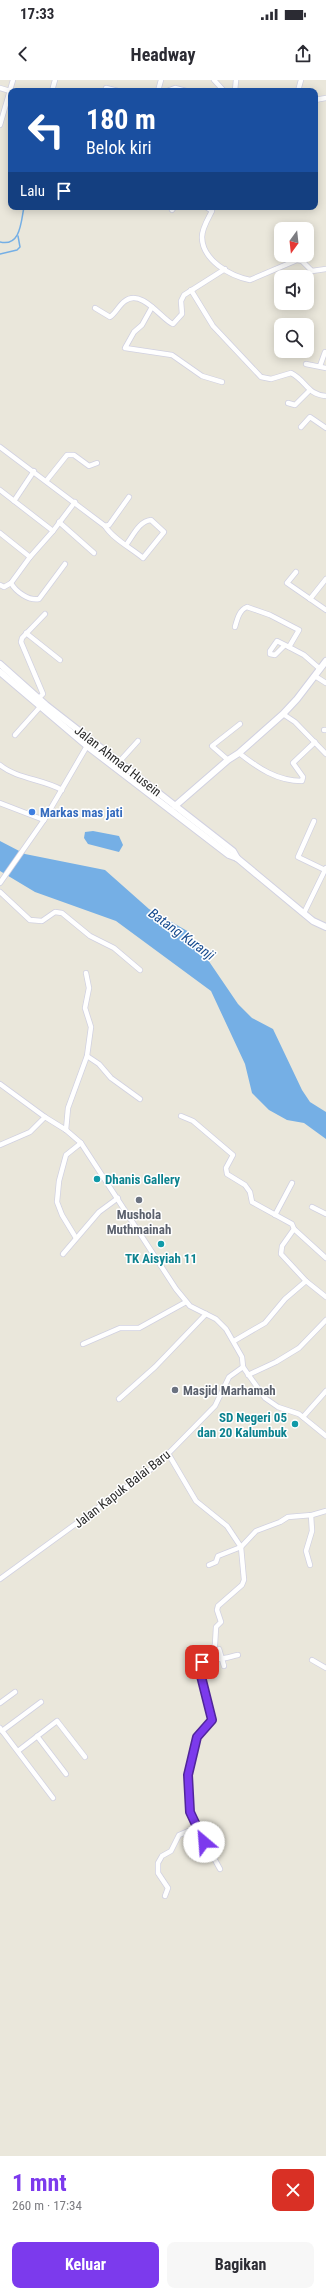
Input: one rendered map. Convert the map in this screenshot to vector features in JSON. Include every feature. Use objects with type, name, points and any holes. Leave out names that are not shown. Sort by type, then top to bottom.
[{"type":"main road","points":[[175,806],[283,714],[326,661]]},
{"type":"main road","name":"Jalan Ahmad Husein","points":[[0,664],[229,855],[236,858],[313,921],[326,927]]},
{"type":"main road","name":"Jalan Ahmad Husein","points":[[0,672],[87,746],[120,765],[175,806],[233,851],[236,858]]},
{"type":"street","points":[[214,80],[221,88]]},
{"type":"street","points":[[0,125],[8,98]]},
{"type":"street","points":[[213,210],[203,232],[203,244],[212,260],[225,270],[250,280],[297,260],[302,261],[312,272],[326,269]]},
{"type":"street","points":[[95,308],[110,317],[126,300],[136,298],[152,307],[170,324],[174,324],[182,314],[183,297],[191,290],[225,270]]},
{"type":"street","points":[[191,290],[210,322],[261,377],[271,379],[291,373],[304,384],[309,391],[326,396]]},
{"type":"street","points":[[152,307],[142,325],[134,332],[125,348],[172,355],[202,376],[222,382]]},
{"type":"street","points":[[320,366],[325,352]]},
{"type":"street","points":[[306,364],[326,368]]},
{"type":"street","points":[[288,403],[296,405],[309,391]]},
{"type":"street","points":[[301,427],[310,417],[326,428]]},
{"type":"street","points":[[0,447],[47,480],[105,526],[126,545],[144,558],[164,532],[152,520],[147,520],[141,524],[126,545]]},
{"type":"street","points":[[47,480],[67,455],[74,455],[89,466],[97,464]]},
{"type":"street","points":[[14,501],[34,471]]},
{"type":"street","points":[[0,490],[53,530]]},
{"type":"street","points":[[105,526],[109,524],[129,497]]},
{"type":"street","points":[[0,585],[4,587],[11,583],[30,557],[75,502]]},
{"type":"street","points":[[59,522],[94,553]]},
{"type":"street","points":[[0,533],[30,557]]},
{"type":"street","points":[[11,583],[23,595],[32,599],[39,599],[65,564]]},
{"type":"street","points":[[296,572],[287,582],[326,610]]},
{"type":"street","points":[[310,599],[326,579]]},
{"type":"street","points":[[234,627],[244,608],[247,607],[270,615],[299,630],[287,646],[320,669]]},
{"type":"street","points":[[39,698],[43,694],[21,642],[26,633],[45,614]]},
{"type":"street","points":[[26,633],[60,660]]},
{"type":"street","points":[[314,676],[326,683]]},
{"type":"street","points":[[15,734],[40,707]]},
{"type":"street","points":[[283,714],[295,722],[326,754]]},
{"type":"street","points":[[228,760],[212,746],[240,724]]},
{"type":"street","points":[[120,765],[138,741]]},
{"type":"street","points":[[239,753],[256,766],[278,777],[288,781],[302,781],[303,777],[293,763],[314,742]]},
{"type":"street","points":[[0,883],[44,820],[87,746]]},
{"type":"street","points":[[0,765],[9,771],[45,782],[62,790]]},
{"type":"street","points":[[0,803],[44,820]]},
{"type":"street","points":[[304,913],[325,869],[298,857],[314,821]]},
{"type":"street","points":[[0,892],[30,920],[42,921],[55,912],[62,913],[90,936],[114,948],[140,970]]},
{"type":"street","points":[[66,1130],[68,1108],[87,1056],[91,1026],[85,1008],[89,988],[86,973]]},
{"type":"street","points":[[87,1056],[100,1064],[111,1078],[140,1099]]},
{"type":"street","points":[[0,1084],[45,1117],[66,1130],[81,1143],[186,1302],[216,1319],[234,1341],[242,1357],[243,1367],[265,1398],[278,1407],[299,1414],[326,1436]]},
{"type":"street","points":[[181,1116],[193,1121],[233,1155],[226,1168],[227,1174],[245,1185],[250,1192],[252,1202],[292,1224],[294,1230],[326,1258]]},
{"type":"street","points":[[0,1145],[30,1132],[45,1117]]},
{"type":"street","points":[[76,1238],[62,1215],[57,1202],[59,1180],[66,1155],[81,1143]]},
{"type":"street","points":[[275,1215],[292,1183]]},
{"type":"street","points":[[63,1254],[103,1208],[118,1198]]},
{"type":"street","points":[[312,1207],[326,1214]]},
{"type":"street","points":[[294,1230],[282,1246],[281,1254],[306,1281],[326,1297]]},
{"type":"street","points":[[234,1341],[265,1323],[285,1299],[306,1281]]},
{"type":"street","points":[[83,1344],[120,1328],[139,1328],[186,1302]]},
{"type":"street","points":[[118,1399],[154,1367],[206,1314]]},
{"type":"street","points":[[248,1375],[276,1362],[298,1348],[326,1320]]},
{"type":"street","name":"Jalan Kapuk Balai Baru","points":[[0,1578],[62,1535],[169,1455],[215,1406],[229,1377],[243,1367]]},
{"type":"street","points":[[303,1417],[326,1390]]},
{"type":"street","points":[[169,1455],[196,1501],[227,1526],[241,1547],[244,1580],[242,1586],[218,1606],[217,1610],[221,1624],[216,1627],[215,1645],[201,1666],[200,1672],[212,1720],[197,1737],[188,1775],[190,1812],[195,1824],[220,1868]]},
{"type":"street","points":[[209,1565],[216,1562],[218,1556],[241,1547],[256,1531],[280,1522],[288,1517],[311,1515],[326,1511]]},
{"type":"street","points":[[310,1565],[306,1551],[312,1531],[311,1515]]},
{"type":"street","points":[[219,1649],[224,1666]]},
{"type":"street","points":[[208,1656],[212,1659],[221,1659],[238,1655]]},
{"type":"street","points":[[312,1660],[326,1668]]},
{"type":"street","points":[[0,1703],[15,1692]]},
{"type":"street","points":[[41,1702],[1,1729],[54,1798]]},
{"type":"street","points":[[18,1751],[57,1720],[84,1757]]},
{"type":"street","points":[[37,1736],[66,1774]]},
{"type":"street","points":[[166,1896],[168,1888],[158,1873],[158,1863],[162,1856],[171,1851],[179,1835],[191,1830],[195,1824]]},
{"type":"water","points":[[93,831],[119,836],[123,845],[119,852],[88,844],[84,838],[85,832]]},
{"type":"water","name":"Batang Kuranji","points":[[0,841],[25,854],[105,870],[149,909],[189,932],[238,1004],[252,1018],[273,1029],[302,1090],[310,1102],[326,1112],[326,1139],[304,1123],[287,1120],[269,1110],[252,1093],[245,1064],[211,991],[116,921],[35,892],[0,871]]},
{"type":"waterway","points":[[0,242],[7,243],[16,237],[21,226],[24,210]]},
{"type":"waterway","points":[[0,254],[17,250],[20,247],[18,236]]},
{"type":"place","name":"Markas mas jati","points":[[32,812]]},
{"type":"place","name":"Dhanis Gallery","points":[[97,1179]]},
{"type":"place","name":"Mushola Muthmainah","points":[[139,1200]]},
{"type":"place","name":"TK Aisyiah 11","points":[[161,1244]]},
{"type":"place","name":"Masjid Marhamah","points":[[175,1390]]},
{"type":"place","name":"SD Negeri 05 dan 20 Kalumbuk","points":[[295,1424]]},
{"type":"route","points":[[202,1662],[200,1672],[212,1722],[197,1737],[194,1743],[187,1784],[189,1790],[191,1817],[204,1842]]}]
